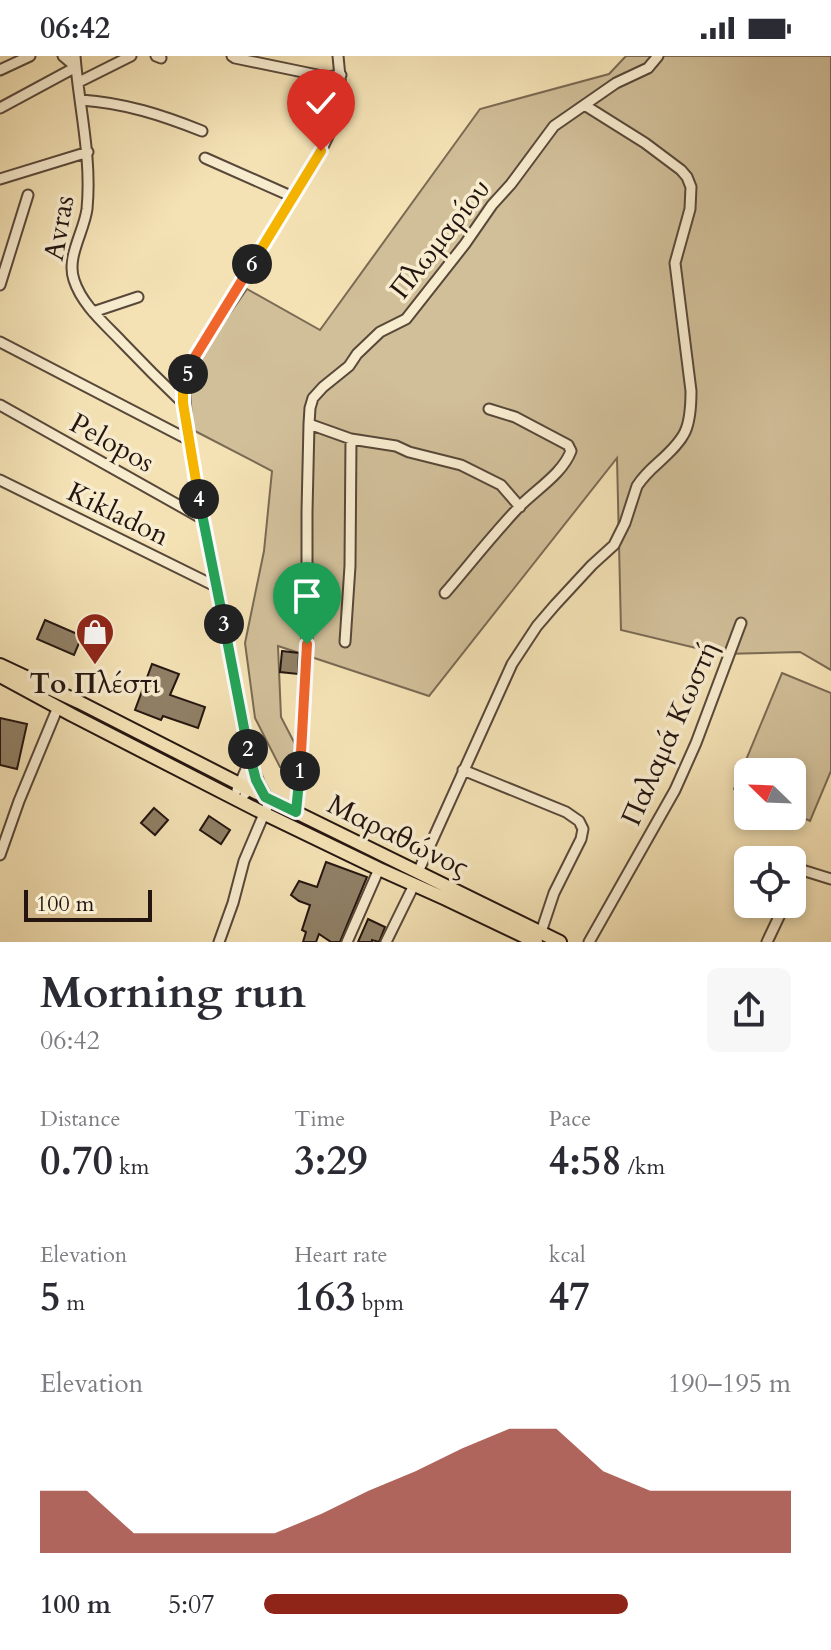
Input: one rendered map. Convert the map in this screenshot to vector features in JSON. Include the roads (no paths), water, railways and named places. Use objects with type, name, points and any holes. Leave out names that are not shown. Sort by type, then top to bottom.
[{"type":"main road","name":"Μαραθώνος","points":[[0,665],[296,812],[537,940],[560,942]]},
{"type":"main road","name":"Μαραθώνος","points":[[0,676],[265,814],[379,869],[416,878]]},
{"type":"main road","points":[[252,765],[258,784],[268,799]]},
{"type":"street","points":[[0,70],[30,56]]},
{"type":"street","points":[[0,108],[76,67],[63,56]]},
{"type":"street","name":"Avras","points":[[75,56],[88,152],[89,183],[87,213],[71,265],[75,284],[93,312],[183,403]]},
{"type":"street","points":[[79,82],[131,56]]},
{"type":"street","points":[[232,56],[327,77],[341,75]]},
{"type":"street","points":[[238,800],[252,765],[203,519],[183,387],[196,355],[321,151],[335,122],[342,98],[338,56]]},
{"type":"street","name":"Πλωμαρίου","points":[[296,812],[307,644],[309,424],[313,398],[349,366],[380,332],[406,319],[554,126],[616,83],[648,68],[658,56]]},
{"type":"street","points":[[81,100],[107,102],[159,114],[202,131]]},
{"type":"street","points":[[386,942],[521,649],[564,595],[614,545],[637,486],[684,437],[691,411],[675,263],[690,209],[691,187],[681,170],[586,106]]},
{"type":"street","points":[[0,179],[88,152]]},
{"type":"street","points":[[205,158],[293,197]]},
{"type":"street","points":[[0,285],[5,253],[28,195]]},
{"type":"street","points":[[93,312],[138,297]]},
{"type":"street","points":[[0,342],[189,440]]},
{"type":"street","name":"Pelopos","points":[[0,405],[203,519]]},
{"type":"street","points":[[445,593],[520,507],[568,460],[571,451],[568,445],[515,417],[489,409]]},
{"type":"street","points":[[309,424],[351,439],[396,446],[461,465],[501,485],[520,507]]},
{"type":"street","points":[[345,642],[350,566],[351,439]]},
{"type":"street","name":"Kikladon","points":[[0,480],[217,587]]},
{"type":"street","name":"Παλαμά Κωστή","points":[[589,942],[675,790],[741,623]]},
{"type":"street","points":[[0,855],[58,707]]},
{"type":"street","points":[[463,770],[566,812],[579,821],[583,829],[537,940]]},
{"type":"street","points":[[219,942],[244,861],[265,814],[268,799]]},
{"type":"street","points":[[347,942],[379,869]]},
{"type":"street","points":[[806,871],[831,879]]},
{"type":"street","points":[[767,942],[778,918]]},
{"type":"place","name":"Το Πλέστι","points":[[95,666]]}]
